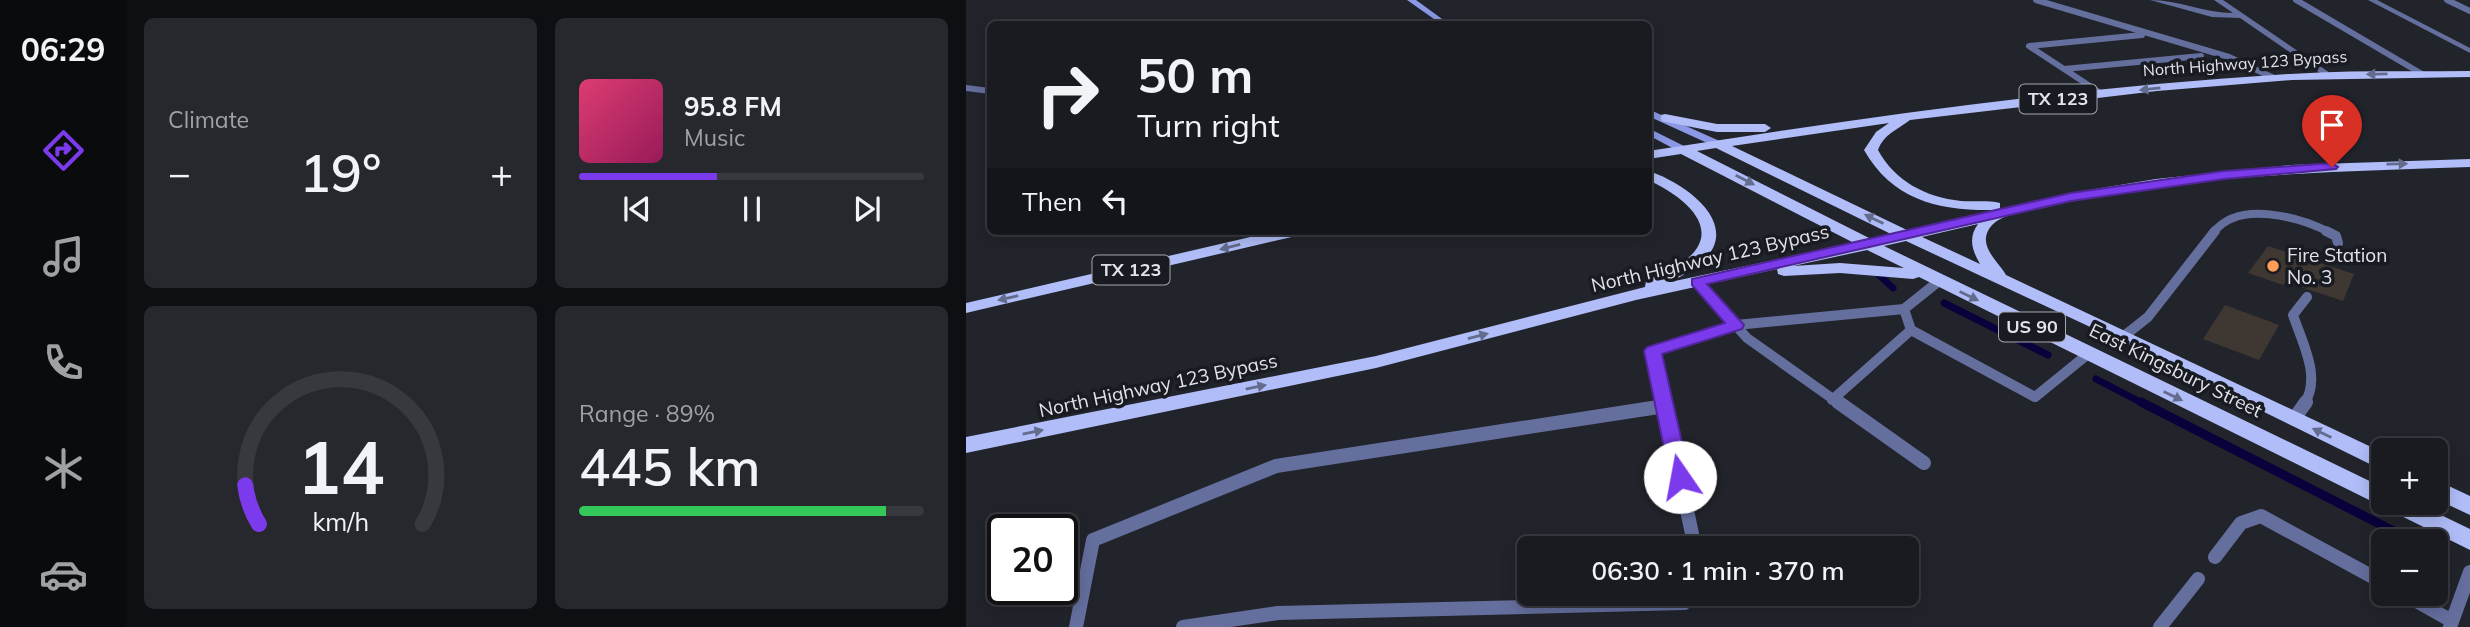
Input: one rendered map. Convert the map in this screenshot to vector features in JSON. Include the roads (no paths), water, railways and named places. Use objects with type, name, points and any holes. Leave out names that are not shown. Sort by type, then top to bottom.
[{"type":"main road","points":[[1412,0],[1441,21]]},
{"type":"main road","name":"North Highway 123 Bypass","points":[[1652,154],[1838,125],[2102,94],[2329,75],[2470,74]]},
{"type":"main road","name":"East Kingsbury Street","points":[[1652,113],[2124,336],[2371,457]]},
{"type":"main road","points":[[1914,116],[1889,127],[1875,139],[1871,150],[1876,162],[1889,175],[1924,197],[1976,207],[2071,197]]},
{"type":"main road","points":[[1665,118],[1736,129],[1838,125]]},
{"type":"main road","name":"East Kingsbury Street","points":[[1652,133],[1939,281],[2371,492]]},
{"type":"main road","name":"North Highway 123 Bypass","points":[[966,445],[1376,362],[1633,295],[1908,236],[2071,197],[2277,170],[2470,163]]},
{"type":"main road","points":[[1633,295],[1695,260],[1706,246],[1708,232],[1702,216],[1674,187],[1652,177]]},
{"type":"main road","points":[[2006,282],[1987,265],[1978,241],[1979,231],[1985,222],[2007,211]]},
{"type":"main road","name":"TX 123","points":[[966,308],[1279,235]]},
{"type":"main road","points":[[1735,274],[1866,268],[1939,281]]},
{"type":"main road","points":[[2448,495],[2470,506]]},
{"type":"main road","points":[[2419,515],[2470,540]]},
{"type":"street","points":[[2154,0],[2212,15],[2242,16]]},
{"type":"street","points":[[2218,0],[2329,75]]},
{"type":"street","points":[[2371,0],[2470,51]]},
{"type":"street","points":[[966,88],[987,91]]},
{"type":"lane","points":[[2036,0],[2229,57],[2274,78]]},
{"type":"lane","points":[[2296,0],[2422,74]]},
{"type":"lane","points":[[2447,0],[2470,11]]},
{"type":"lane","points":[[2102,94],[2029,46],[2142,35]]},
{"type":"lane","points":[[2064,69],[2201,56]]},
{"type":"lane","points":[[2124,336],[2148,317],[2218,226],[2234,218],[2275,215],[2306,221],[2336,236],[2338,243]]},
{"type":"lane","points":[[1692,536],[1653,351],[1736,325],[1904,309],[1939,281]]},
{"type":"lane","points":[[1697,282],[1747,338],[1924,463]]},
{"type":"lane","points":[[2294,419],[2311,394],[2311,370],[2293,315],[2307,297]]},
{"type":"lane","points":[[1904,309],[1911,330],[2035,397],[2088,354]]},
{"type":"lane","points":[[1832,400],[1911,330]]},
{"type":"lane","points":[[1076,627],[1093,540],[1276,466],[1665,406]]},
{"type":"lane","points":[[2215,557],[2241,523],[2261,516],[2371,576]]},
{"type":"lane","points":[[2423,606],[2451,624],[2470,572]]},
{"type":"lane","points":[[2160,627],[2198,579]]},
{"type":"lane","points":[[1183,627],[1278,613],[1562,606]]},
{"type":"waterway","points":[[1880,276],[1893,288]]},
{"type":"waterway","points":[[1944,303],[2048,355]]},
{"type":"waterway","points":[[2096,379],[2144,404]]},
{"type":"waterway","points":[[2141,402],[2390,529]]},
{"type":"place","name":"Fire Station No. 3","points":[[2273,266]]}]
